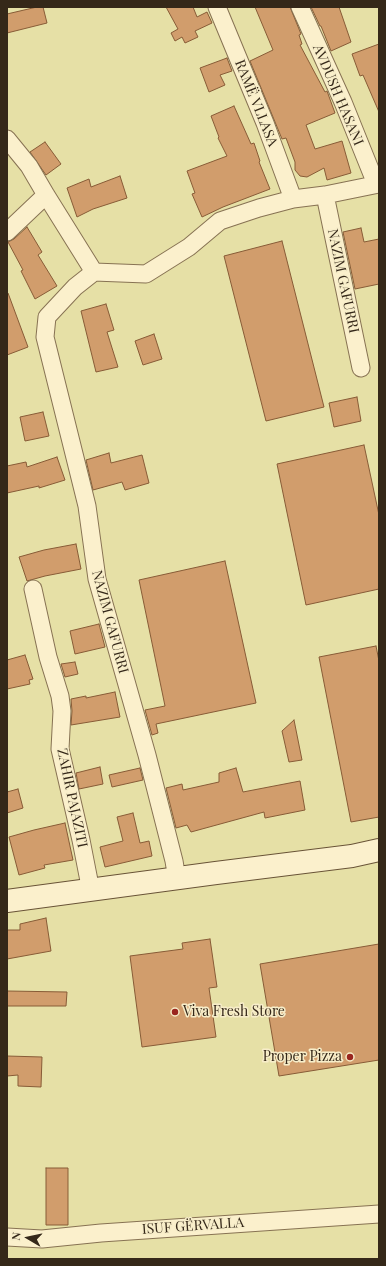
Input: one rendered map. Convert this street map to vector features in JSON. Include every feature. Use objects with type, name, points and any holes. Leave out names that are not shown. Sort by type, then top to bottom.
[{"type":"main road","points":[[7,901],[91,891],[216,872],[352,856],[379,850]]},
{"type":"street","name":"RAMË VLLASA","points":[[217,7],[265,123],[293,199]]},
{"type":"street","name":"AVDUSH HASANI","points":[[300,7],[378,184]]},
{"type":"street","points":[[7,139],[30,166],[46,195],[94,272],[146,274],[189,247],[220,221],[293,199],[324,195],[378,184]]},
{"type":"street","points":[[7,232],[46,195]]},
{"type":"street","name":"NAZIM GAFURRI","points":[[324,195],[361,368]]},
{"type":"street","name":"NAZIM GAFURRI","points":[[94,272],[75,287],[47,317],[45,337],[87,506],[97,579],[147,755],[174,861],[177,879]]},
{"type":"street","name":"ZAHIR PAJAZITI","points":[[33,589],[48,657],[60,696],[62,711],[60,749],[82,840],[91,891]]},
{"type":"street","name":"ISUF GËRVALLA","points":[[7,1237],[42,1239],[117,1232],[379,1214]]},
{"type":"shaded area","points":[[7,7],[379,7],[379,1259],[7,1259]]},
{"type":"building","points":[[43,7],[47,23],[7,33],[7,14]]},
{"type":"building","points":[[166,7],[193,7],[197,17],[207,12],[212,23],[195,31],[198,37],[185,43],[182,37],[175,41],[171,33],[178,29]]},
{"type":"building","points":[[255,7],[290,7],[301,34],[299,35],[302,44],[300,45],[325,92],[327,91],[335,113],[306,125],[315,149],[342,141],[351,173],[327,180],[324,168],[307,177],[300,176],[295,170],[295,162],[286,138],[282,139],[250,61],[273,50]]},
{"type":"building","points":[[311,7],[339,7],[351,42],[331,51],[321,26]]},
{"type":"building","points":[[379,44],[379,112],[363,75],[360,76],[352,54]]},
{"type":"building","points":[[227,58],[232,71],[220,75],[225,85],[209,92],[200,68]]},
{"type":"building","points":[[234,106],[251,144],[254,143],[260,161],[259,162],[270,189],[223,207],[202,217],[192,194],[195,193],[187,171],[227,156],[218,138],[219,137],[211,116]]},
{"type":"building","points":[[45,142],[61,164],[46,175],[30,152]]},
{"type":"building","points":[[120,176],[127,198],[93,209],[77,217],[67,188],[89,179],[91,187]]},
{"type":"building","points":[[27,227],[42,252],[38,255],[57,286],[35,299],[21,271],[23,270],[8,242],[14,239]]},
{"type":"building","points":[[361,228],[364,242],[379,239],[379,284],[355,289],[343,232]]},
{"type":"building","points":[[282,241],[324,407],[266,421],[224,256]]},
{"type":"building","points":[[7,293],[28,347],[7,355]]},
{"type":"building","points":[[106,304],[114,330],[107,332],[118,367],[96,372],[81,311]]},
{"type":"building","points":[[154,334],[162,359],[143,365],[135,341]]},
{"type":"building","points":[[357,397],[361,421],[334,427],[329,403]]},
{"type":"building","points":[[43,412],[49,436],[25,441],[20,417]]},
{"type":"building","points":[[364,445],[379,515],[379,589],[306,605],[277,464]]},
{"type":"building","points":[[109,453],[111,463],[142,455],[149,483],[125,490],[122,482],[93,490],[86,460]]},
{"type":"building","points":[[57,457],[65,480],[39,488],[39,486],[7,493],[7,466],[26,462],[27,467]]},
{"type":"building","points":[[76,544],[81,569],[27,581],[19,557],[44,550]]},
{"type":"building","points":[[225,561],[256,703],[156,724],[158,733],[152,735],[145,710],[165,706],[139,580]]},
{"type":"building","points":[[99,624],[105,647],[75,654],[70,631]]},
{"type":"building","points":[[376,646],[379,661],[379,817],[351,822],[319,657]]},
{"type":"building","points":[[25,655],[33,679],[29,680],[30,684],[7,689],[7,660]]},
{"type":"building","points":[[75,662],[78,674],[65,677],[61,664]]},
{"type":"building","points":[[115,692],[120,717],[71,725],[71,699],[86,696],[86,698]]},
{"type":"building","points":[[294,720],[302,760],[289,762],[282,731]]},
{"type":"building","points":[[100,767],[103,784],[79,789],[76,773]]},
{"type":"building","points":[[140,768],[143,780],[112,787],[109,775]]},
{"type":"building","points":[[236,768],[243,792],[300,781],[305,810],[265,818],[264,812],[191,832],[187,825],[176,828],[166,788],[182,784],[183,790],[219,782],[219,773]]},
{"type":"building","points":[[18,789],[23,808],[7,813],[7,792]]},
{"type":"building","points":[[133,813],[140,843],[149,841],[152,856],[105,867],[100,847],[123,841],[117,817]]},
{"type":"building","points":[[65,823],[73,860],[44,865],[45,868],[19,875],[9,837]]},
{"type":"building","points":[[46,918],[51,951],[7,959],[7,930],[20,930],[20,924]]},
{"type":"building","name":"Viva Fresh Store","points":[[210,939],[217,987],[209,988],[216,1037],[142,1047],[130,956],[183,949],[182,943]]},
{"type":"building","points":[[379,944],[379,1060],[279,1076],[260,964]]},
{"type":"building","points":[[7,991],[67,992],[66,1006],[7,1006]]},
{"type":"building","points":[[7,1056],[42,1057],[41,1087],[18,1086],[18,1075],[7,1076]]},
{"type":"building","points":[[46,1168],[68,1168],[68,1225],[46,1225]]},
{"type":"place","name":"Viva Fresh Store","points":[[175,1012]]},
{"type":"place","name":"Proper Pizza","points":[[350,1057]]}]
